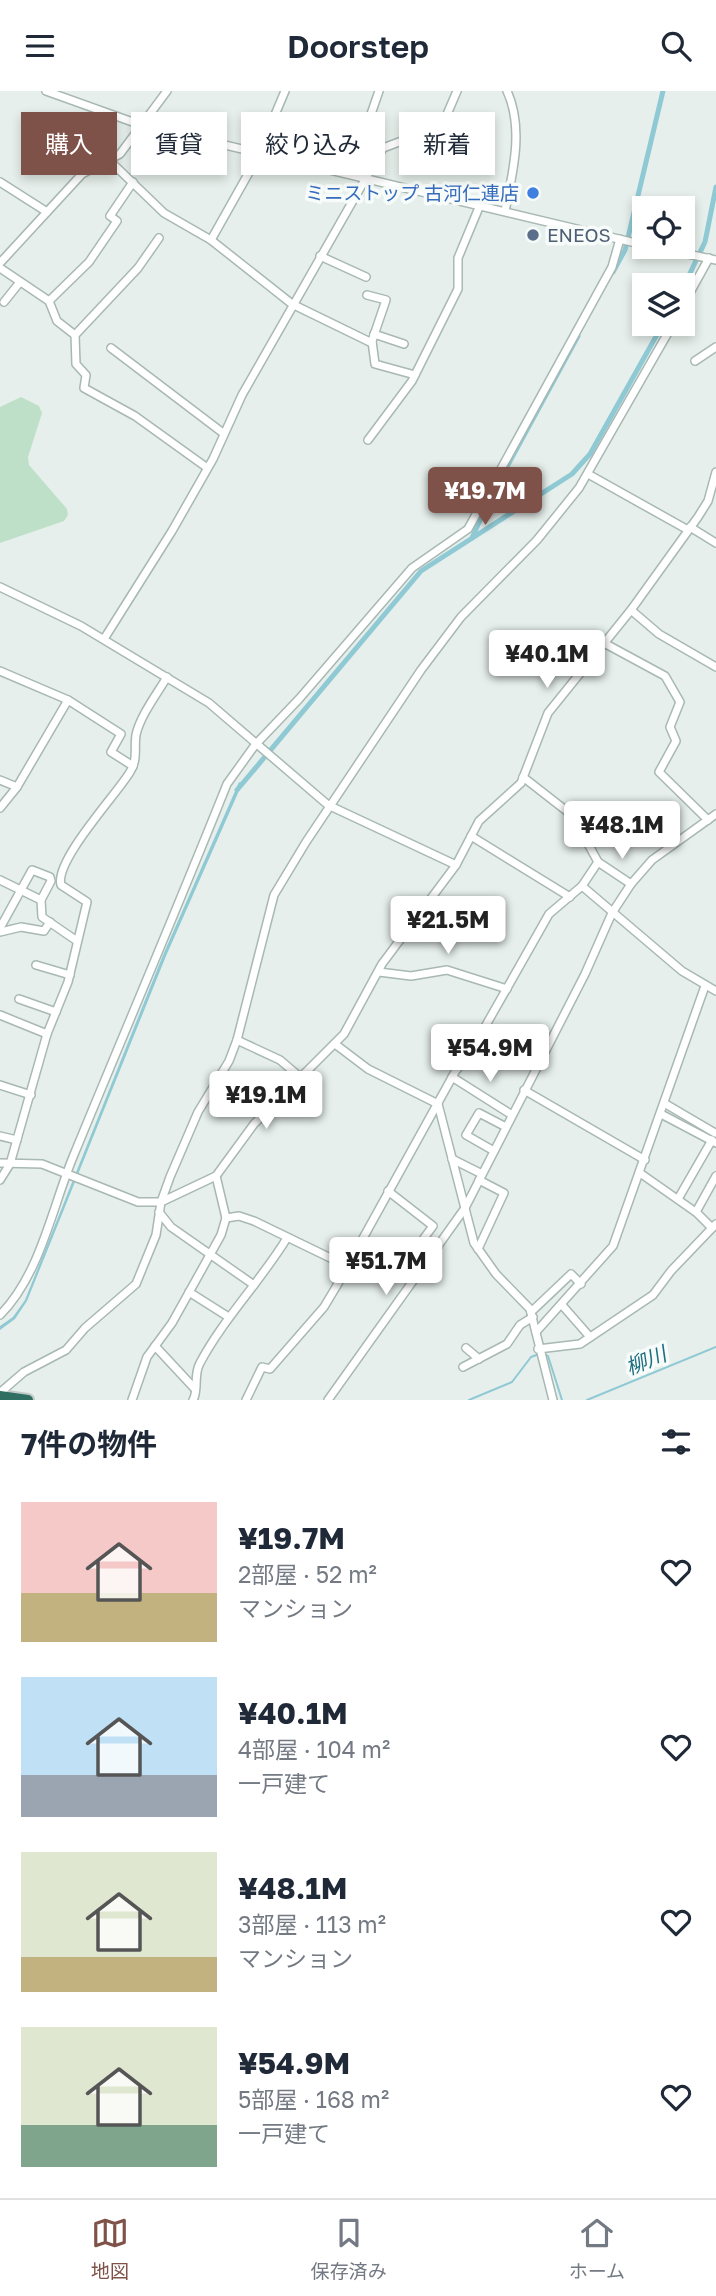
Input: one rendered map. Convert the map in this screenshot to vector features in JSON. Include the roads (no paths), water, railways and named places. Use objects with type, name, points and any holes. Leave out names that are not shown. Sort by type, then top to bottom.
[{"type":"highway","points":[[1,1396],[28,1400]]},
{"type":"street","points":[[46,91],[131,121]]},
{"type":"street","points":[[151,112],[167,91]]},
{"type":"street","points":[[277,112],[285,91]]},
{"type":"street","points":[[372,112],[379,91]]},
{"type":"street","points":[[385,147],[407,139],[426,125],[445,119],[457,91]]},
{"type":"street","points":[[505,211],[517,126],[514,106],[507,91]]},
{"type":"street","points":[[117,153],[131,137]]},
{"type":"street","points":[[117,167],[164,213],[211,240],[292,304],[372,343]]},
{"type":"street","points":[[75,335],[57,321],[49,301],[0,266],[81,175]]},
{"type":"street","points":[[211,240],[248,175]]},
{"type":"street","points":[[356,175],[632,242]]},
{"type":"street","points":[[104,639],[172,531],[206,467],[214,459],[223,433],[292,304],[365,177]]},
{"type":"street","points":[[0,182],[47,212]]},
{"type":"street","points":[[49,301],[89,262],[117,221],[110,216],[133,182]]},
{"type":"street","points":[[368,440],[415,375],[458,289],[458,258],[480,205]]},
{"type":"street","points":[[159,238],[138,268],[75,335],[76,364],[86,375],[84,388],[135,415],[206,467]]},
{"type":"street","points":[[0,1315],[19,1291],[41,1244],[66,1173],[227,784],[255,745],[299,699],[412,568],[468,529],[612,267],[622,239]]},
{"type":"street","points":[[320,255],[366,277]]},
{"type":"street","points":[[695,284],[710,258]]},
{"type":"street","points":[[4,302],[20,282]]},
{"type":"street","points":[[367,295],[386,300],[372,343],[375,364],[415,375]]},
{"type":"street","points":[[374,334],[404,344]]},
{"type":"street","points":[[1,1396],[2,1391],[24,1372],[66,1350],[85,1328],[136,1285],[156,1235],[161,1202],[198,1112],[229,1061],[237,1039],[274,895],[328,805],[421,670],[461,617],[552,523],[588,474],[666,336]]},
{"type":"street","points":[[695,361],[716,347]]},
{"type":"street","points":[[111,348],[223,433]]},
{"type":"street","points":[[0,1163],[42,1164],[138,1202],[161,1202],[216,1176],[254,1124],[335,1044],[362,1005],[379,972],[456,865],[486,813],[518,786],[548,713],[631,610],[708,501],[716,472]]},
{"type":"street","points":[[588,474],[716,543]]},
{"type":"street","points":[[476,515],[485,518]]},
{"type":"street","points":[[0,587],[104,639],[209,703],[328,805],[456,865]]},
{"type":"street","points":[[631,610],[659,634],[716,667]]},
{"type":"street","points":[[604,643],[669,680],[680,702],[670,727],[676,741],[659,772],[708,820]]},
{"type":"street","points":[[0,670],[68,700],[121,734],[111,752],[133,766]]},
{"type":"street","points":[[0,1180],[10,1164],[47,1034],[70,975],[87,902],[61,885],[62,869],[103,804],[133,766],[136,733],[166,677]]},
{"type":"street","points":[[0,808],[17,787],[68,700]]},
{"type":"street","points":[[523,777],[573,816],[598,862],[631,884]]},
{"type":"street","points":[[0,780],[17,787]]},
{"type":"street","points":[[328,1400],[465,1208],[585,974],[612,913],[631,884],[652,860],[716,814]]},
{"type":"street","points":[[471,836],[570,897]]},
{"type":"street","points":[[246,1400],[262,1367],[270,1369],[324,1307],[452,1077],[507,989],[549,914],[582,886],[598,862]]},
{"type":"street","points":[[50,922],[44,931],[21,927],[0,930],[4,914],[32,870],[50,877],[51,881],[41,899],[42,917],[50,922],[77,940]]},
{"type":"street","points":[[0,880],[41,899]]},
{"type":"street","points":[[582,886],[682,971],[716,991]]},
{"type":"street","points":[[36,965],[70,975]]},
{"type":"street","points":[[379,972],[411,976],[447,970],[507,989]]},
{"type":"street","points":[[536,1332],[613,1246],[705,986]]},
{"type":"street","points":[[19,999],[56,1012]]},
{"type":"street","points":[[0,1015],[47,1034]]},
{"type":"street","points":[[237,1039],[280,1059],[301,1078]]},
{"type":"street","points":[[335,1044],[368,1069],[438,1104],[478,1249],[496,1275],[532,1314],[552,1400]]},
{"type":"street","points":[[452,1077],[512,1115]]},
{"type":"street","points":[[0,1085],[31,1095]]},
{"type":"street","points":[[524,1090],[645,1160]]},
{"type":"street","points":[[664,1103],[714,1139]]},
{"type":"street","points":[[494,1151],[466,1135],[479,1113],[506,1127]]},
{"type":"street","points":[[661,1114],[714,1139]]},
{"type":"street","points":[[0,1136],[17,1140]]},
{"type":"street","points":[[678,1199],[714,1139]]},
{"type":"street","points":[[452,1159],[504,1193],[478,1249]]},
{"type":"street","points":[[538,1349],[575,1346],[653,1295],[671,1271],[714,1226],[640,1173]]},
{"type":"street","points":[[132,1400],[147,1357],[189,1292],[221,1235],[226,1218],[216,1176]]},
{"type":"street","points":[[696,1212],[716,1176]]},
{"type":"street","points":[[387,1192],[433,1226],[424,1238],[438,1247]]},
{"type":"street","points":[[159,1212],[171,1227],[254,1285]]},
{"type":"street","points":[[226,1218],[239,1216],[347,1266]]},
{"type":"street","points":[[197,1396],[198,1365],[227,1316],[254,1285],[287,1238]]},
{"type":"street","points":[[463,1367],[507,1344],[520,1325],[571,1274],[581,1284]]},
{"type":"street","points":[[189,1292],[227,1316]]},
{"type":"street","points":[[562,1304],[590,1337]]},
{"type":"street","points":[[155,1346],[197,1396]]},
{"type":"street","points":[[466,1348],[479,1359]]},
{"type":"water","points":[[239,782],[242,784],[166,956],[27,1301],[15,1319],[0,1330],[0,1326],[13,1317],[25,1300],[163,955]]},
{"type":"waterway","points":[[613,272],[625,250],[663,91]]},
{"type":"waterway","points":[[690,273],[705,242],[716,187]]},
{"type":"waterway","points":[[472,538],[490,498],[578,336]]},
{"type":"waterway","points":[[237,790],[421,571],[572,474],[590,454],[656,336]]},
{"type":"waterway","name":"柳川","points":[[587,1400],[716,1347]]},
{"type":"waterway","name":"柳川","points":[[469,1400],[512,1382],[531,1357],[539,1354]]},
{"type":"waterway","name":"柳川","points":[[545,1355],[548,1356],[562,1400]]},
{"type":"place","name":"ミニストップ 古河仁連店","points":[[533,193]]},
{"type":"place","name":"ENEOS","points":[[533,235]]}]
